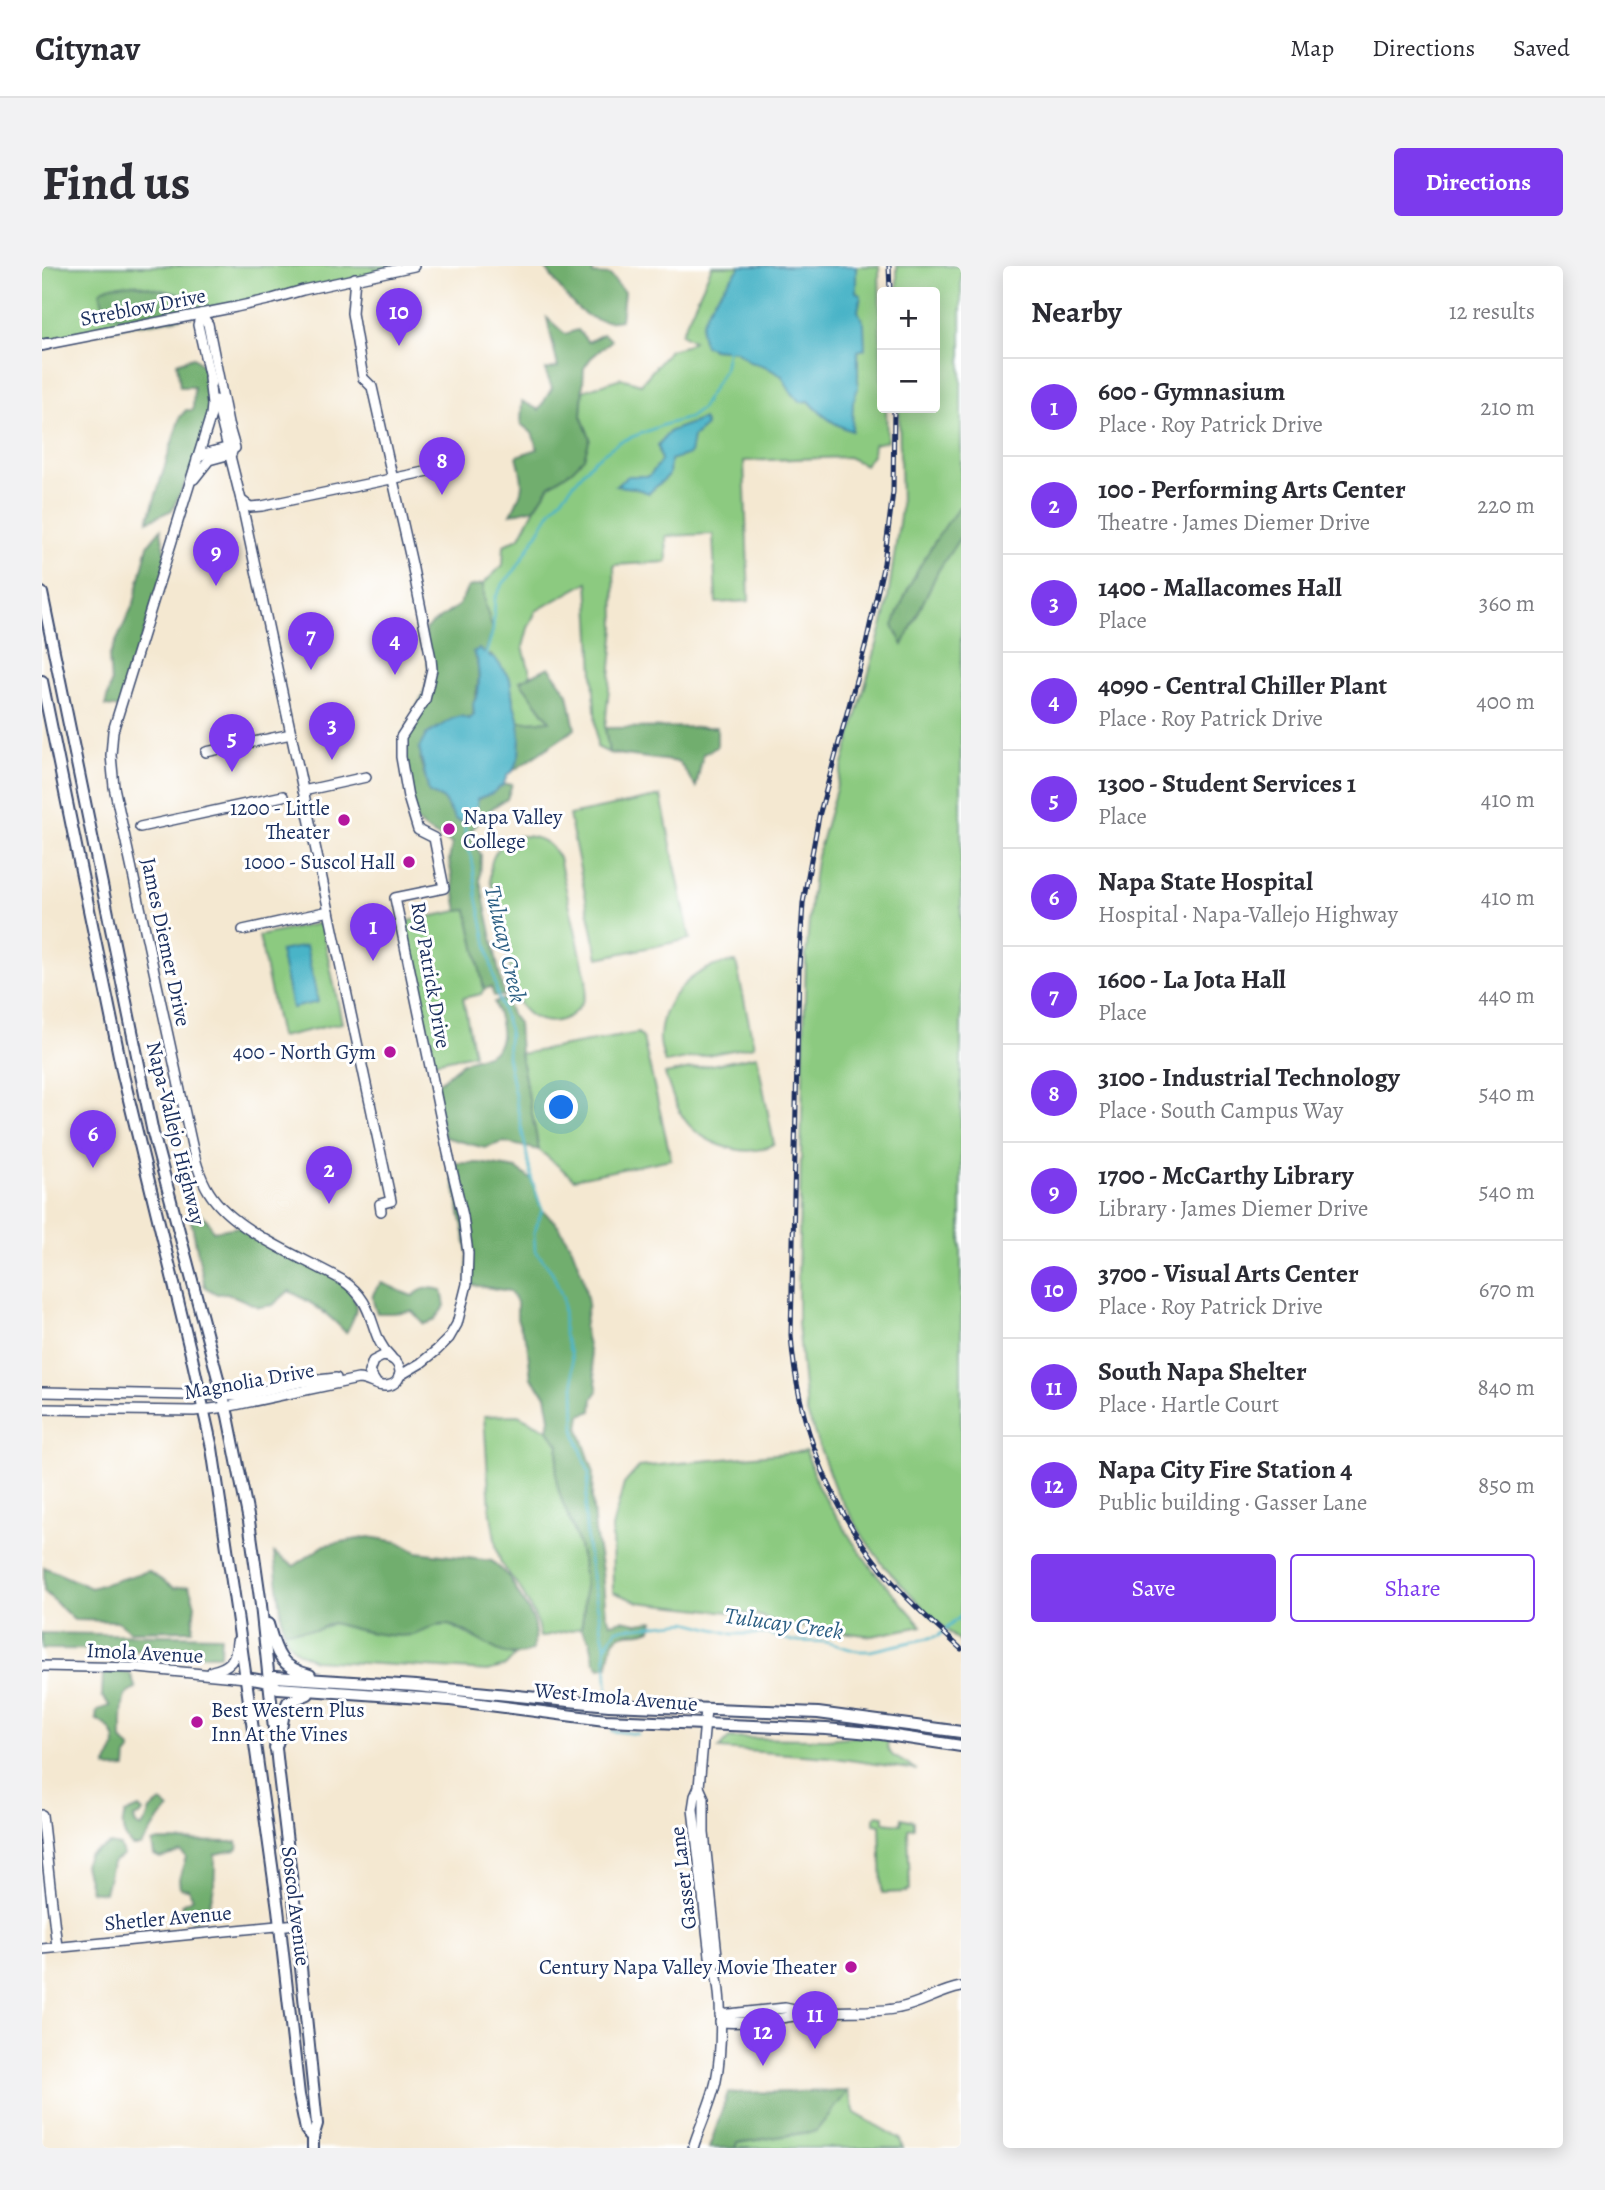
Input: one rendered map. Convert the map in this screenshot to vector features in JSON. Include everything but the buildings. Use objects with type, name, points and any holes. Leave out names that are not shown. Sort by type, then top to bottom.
[{"type":"main road","name":"Napa-Vallejo Highway","points":[[42,593],[153,1132],[226,1407],[248,1513],[269,1682]]},
{"type":"main road","name":"Napa-Vallejo Highway","points":[[42,681],[126,1087],[214,1460],[246,1678]]},
{"type":"main road","points":[[259,1588],[274,1642],[280,1657],[288,1666],[311,1675],[361,1682]]},
{"type":"main road","name":"West Imola Avenue","points":[[246,1678],[269,1682],[278,1688],[450,1700],[818,1713],[961,1731]]},
{"type":"main road","name":"Soscol Avenue","points":[[246,1678],[299,2095],[306,2130],[313,2143]]},
{"type":"main road","name":"West Imola Avenue","points":[[269,1682],[275,1678],[361,1682],[504,1700],[605,1720],[881,1734],[961,1746]]},
{"type":"main road","name":"Soscol Avenue","points":[[269,1682],[317,2124],[313,2143]]},
{"type":"main road","points":[[275,1748],[282,1735],[283,1717],[288,1702],[301,1695],[328,1691]]},
{"type":"street","name":"Streblow Drive","points":[[43,344],[201,314],[414,266]]},
{"type":"street","name":"Roy Patrick Drive","points":[[355,278],[352,313],[363,378],[372,387],[412,564],[432,669],[425,700],[401,737],[401,757],[408,797],[418,830],[434,838],[444,888],[395,898],[463,1216],[468,1253],[467,1284],[460,1316],[449,1338],[421,1363],[399,1376]]},
{"type":"street","points":[[201,314],[198,325],[209,378],[231,450],[391,1201],[380,1204],[381,1211]]},
{"type":"street","points":[[201,314],[208,324],[231,450]]},
{"type":"street","name":"James Diemer Drive","points":[[209,378],[211,415],[120,708],[111,747],[116,794],[200,1176],[215,1201],[244,1226],[353,1287],[368,1306],[382,1346],[394,1359]]},
{"type":"street","points":[[197,459],[203,454],[231,450]]},
{"type":"street","name":"James Diemer Drive","points":[[192,483],[209,460],[231,450]]},
{"type":"street","points":[[241,500],[245,505],[256,507],[448,467]]},
{"type":"street","points":[[206,752],[291,734]]},
{"type":"street","points":[[303,791],[366,777]]},
{"type":"street","points":[[140,827],[283,796]]},
{"type":"street","points":[[243,930],[329,911]]},
{"type":"street","name":"James Diemer Drive","points":[[372,1364],[376,1355],[376,1331]]},
{"type":"street","points":[[394,1359],[411,1362],[432,1354]]},
{"type":"street","name":"Magnolia Drive","points":[[42,1392],[239,1396],[361,1372],[383,1356],[394,1359]]},
{"type":"street","points":[[394,1359],[400,1368],[399,1376]]},
{"type":"street","points":[[372,1364],[371,1377],[376,1383]]},
{"type":"street","name":"Magnolia Drive","points":[[42,1409],[203,1410],[358,1379],[389,1386],[399,1376]]},
{"type":"street","points":[[156,1394],[156,1411]]},
{"type":"street","points":[[201,1674],[226,1667],[234,1660],[237,1648],[237,1615]]},
{"type":"street","name":"Imola Avenue","points":[[42,1666],[127,1668],[246,1678]]},
{"type":"street","name":"Gasser Lane","points":[[693,2148],[716,2082],[720,2019],[715,1966],[710,1956],[694,1827],[695,1796],[699,1787],[706,1709]]},
{"type":"street","points":[[42,1815],[57,1947]]},
{"type":"street","name":"Shetler Avenue","points":[[42,1949],[297,1924]]},
{"type":"street","points":[[720,2019],[785,2008],[813,2013],[888,2010],[903,2008],[961,1987]]},
{"type":"green space","points":[[42,266],[414,266],[42,344]]},
{"type":"green space","points":[[544,266],[593,266],[593,274],[610,275],[624,292],[621,320],[595,319],[585,314],[567,297]]},
{"type":"green space","points":[[712,266],[879,266],[877,413],[886,413],[887,441],[874,444],[873,453],[865,465],[848,457],[744,461],[749,601],[716,603],[713,534],[666,536],[667,562],[614,565],[615,627],[605,728],[609,753],[597,747],[588,582],[536,611],[528,628],[523,647],[531,676],[520,681],[550,722],[519,722],[510,681],[491,655],[485,654],[493,630],[485,605],[483,584],[503,565],[504,545],[520,537],[550,485],[572,470],[590,438],[581,416],[583,391],[621,378],[641,384],[670,350],[693,341],[681,334]]},
{"type":"green space","points":[[897,266],[961,266],[961,1643],[935,1620],[884,1566],[835,1489],[806,1410],[798,1323],[806,955],[816,860],[886,612],[901,509],[899,413],[940,413],[940,287],[897,287]]},
{"type":"green space","points":[[134,284],[193,297],[180,318],[141,325],[109,314],[100,292],[111,286]]},
{"type":"green space","points":[[547,318],[565,334],[578,330],[588,342],[603,334],[612,340],[591,358],[584,368],[581,416],[590,438],[584,458],[550,485],[535,508],[511,514],[522,486],[517,456],[538,449],[532,433],[521,424],[522,401],[539,410],[552,388],[545,370],[558,367]]},
{"type":"green space","points":[[193,357],[207,370],[212,405],[197,459],[172,510],[148,521],[180,417],[186,410],[193,410],[194,387],[180,387],[177,363]]},
{"type":"green space","points":[[959,507],[961,536],[938,571],[903,645],[893,626],[899,610],[921,564]]},
{"type":"green space","points":[[161,529],[166,563],[120,708],[105,706],[111,683],[109,657],[134,603],[148,545]]},
{"type":"green space","points":[[483,584],[485,605],[493,630],[485,654],[475,655],[479,678],[473,716],[454,718],[426,735],[420,760],[430,793],[443,799],[456,820],[463,821],[477,800],[503,785],[512,784],[507,799],[486,814],[469,834],[481,855],[480,880],[504,996],[494,996],[491,987],[484,989],[467,910],[458,911],[449,860],[452,844],[426,830],[414,818],[401,737],[430,679],[425,629],[459,605],[468,587]]},
{"type":"green space","points":[[549,667],[568,694],[575,729],[513,771],[519,755],[519,722],[550,721],[520,681]]},
{"type":"green space","points":[[717,727],[717,747],[703,754],[696,787],[679,762],[609,753],[605,728]]},
{"type":"green space","points":[[661,796],[690,939],[598,958],[569,815]]},
{"type":"green space","points":[[519,836],[543,841],[559,858],[586,978],[581,1005],[562,1020],[539,1020],[527,1013],[518,1002],[490,879],[491,864],[496,852],[505,842]]},
{"type":"green space","points":[[467,909],[484,989],[481,994],[463,998],[474,1054],[434,1062],[404,922]]},
{"type":"green space","points":[[321,923],[342,1023],[280,1037],[259,936]]},
{"type":"green space","points":[[736,962],[754,1046],[665,1063],[660,1036],[662,1021],[675,995],[695,975],[722,964]]},
{"type":"green space","points":[[505,999],[518,1023],[520,1054],[539,1150],[503,1142],[485,1148],[444,1137],[434,1085],[461,1064],[488,1055],[497,1048],[501,1029],[494,1002]]},
{"type":"green space","points":[[638,1033],[643,1038],[671,1159],[574,1179],[539,1150],[520,1054]]},
{"type":"green space","points":[[757,1056],[774,1144],[763,1149],[738,1150],[714,1142],[693,1129],[678,1109],[665,1074]]},
{"type":"green space","points":[[450,1163],[480,1163],[517,1169],[532,1180],[542,1210],[558,1225],[572,1248],[583,1277],[588,1304],[584,1328],[598,1391],[593,1398],[592,1411],[581,1415],[579,1429],[593,1470],[595,1532],[606,1614],[611,1623],[622,1620],[637,1623],[654,1621],[651,1629],[618,1637],[612,1645],[608,1666],[600,1668],[594,1660],[590,1640],[581,1628],[585,1590],[580,1550],[558,1490],[556,1478],[559,1445],[548,1430],[550,1418],[546,1395],[531,1378],[527,1342],[517,1319],[517,1302],[509,1291],[467,1284],[468,1253]]},
{"type":"green space","points":[[189,1211],[204,1217],[213,1231],[244,1226],[348,1283],[356,1308],[346,1333],[320,1309],[289,1291],[273,1305],[259,1307],[227,1293],[217,1294],[205,1287]]},
{"type":"green space","points":[[381,1283],[413,1296],[427,1288],[442,1290],[445,1306],[433,1321],[424,1324],[412,1311],[377,1313],[373,1297]]},
{"type":"green space","points":[[518,1415],[548,1430],[559,1445],[558,1484],[580,1550],[584,1576],[581,1628],[540,1637],[536,1619],[521,1590],[501,1563],[490,1508],[484,1416]]},
{"type":"green space","points":[[806,1451],[818,1487],[855,1545],[922,1626],[872,1636],[781,1624],[757,1615],[638,1602],[613,1592],[612,1528],[624,1484],[639,1467]]},
{"type":"green space","points":[[369,1537],[399,1542],[417,1552],[492,1561],[509,1577],[533,1619],[535,1635],[532,1650],[521,1654],[499,1651],[448,1625],[438,1625],[417,1634],[402,1636],[372,1633],[332,1623],[317,1630],[283,1630],[274,1553],[294,1566],[325,1545]]},
{"type":"green space","points":[[44,1567],[91,1588],[148,1571],[174,1588],[189,1586],[195,1605],[192,1630],[130,1631],[117,1621],[74,1620],[44,1591]]},
{"type":"green space","points":[[332,1623],[367,1632],[414,1635],[434,1626],[450,1625],[515,1656],[505,1666],[488,1671],[314,1660],[294,1649],[283,1630],[317,1630]]},
{"type":"green space","points":[[42,1633],[221,1636],[220,1655],[202,1655],[195,1650],[42,1649]]},
{"type":"green space","points":[[103,1673],[130,1673],[136,1689],[127,1694],[123,1703],[122,1740],[131,1750],[127,1755],[126,1768],[111,1769],[106,1767],[114,1749],[113,1735],[108,1727],[96,1719],[97,1710],[110,1706],[102,1696]]},
{"type":"green space","points":[[889,1735],[887,1747],[892,1755],[917,1770],[828,1757],[719,1749],[729,1738],[827,1739]]},
{"type":"green space","points":[[161,1802],[169,1809],[140,1846],[132,1846],[123,1832],[125,1814],[139,1808],[143,1812],[134,1818],[136,1825],[141,1828],[150,1810]]},
{"type":"green space","points":[[877,1815],[884,1816],[884,1822],[901,1824],[902,1818],[914,1821],[914,1828],[908,1829],[910,1890],[907,1892],[882,1893],[880,1825],[874,1824]]},
{"type":"green space","points":[[236,1842],[238,1846],[236,1850],[215,1854],[211,1901],[201,1916],[193,1922],[184,1912],[182,1904],[193,1898],[188,1889],[180,1888],[179,1879],[186,1857],[181,1852],[160,1858],[154,1855],[152,1843]]},
{"type":"green space","points":[[110,1844],[120,1846],[123,1855],[112,1863],[105,1893],[91,1891],[84,1865],[88,1855]]},
{"type":"green space","points":[[848,2091],[855,2113],[900,2139],[903,2148],[736,2148],[738,2143],[816,2131]]},
{"type":"green space","points":[[848,2091],[816,2131],[738,2143],[736,2148],[709,2148],[728,2093]]},
{"type":"water","points":[[741,266],[856,266],[856,292],[861,295],[858,311],[864,324],[865,349],[858,351],[858,388],[853,402],[852,431],[828,419],[809,401],[800,402],[782,376],[750,362],[736,351],[705,346],[701,329],[706,313]]},
{"type":"water","points":[[703,419],[706,426],[693,437],[690,454],[670,460],[669,475],[649,493],[616,486],[628,476],[649,476],[661,461],[658,445],[670,431]]},
{"type":"water","points":[[479,649],[495,658],[510,679],[519,722],[519,755],[513,771],[508,774],[503,785],[477,799],[477,809],[473,817],[456,820],[443,799],[429,793],[419,748],[426,735],[454,718],[461,716],[469,719],[474,715],[473,703],[478,694],[479,678],[477,659],[473,652]]},
{"type":"water","points":[[306,946],[318,1002],[292,1008],[280,951]]},
{"type":"waterway","name":"Tulucay Creek","points":[[485,657],[493,630],[495,598],[552,509],[594,460],[619,442],[689,418],[701,409],[724,369],[728,347]]},
{"type":"waterway","name":"Tulucay Creek","points":[[465,819],[465,845],[472,858],[477,897],[498,997],[509,1030],[507,1056],[532,1180],[542,1210],[534,1233],[535,1250],[552,1272],[563,1299],[564,1335],[571,1353],[574,1383],[575,1433],[589,1473],[585,1513],[588,1554],[605,1647]]},
{"type":"waterway","name":"Tulucay Creek","points":[[608,1696],[605,1647],[617,1629],[687,1622],[733,1634],[769,1634],[792,1641],[825,1642],[857,1651],[870,1651],[938,1636],[961,1616]]},
{"type":"waterway","name":"Tulucay Creek","points":[[612,1731],[638,1734]]},
{"type":"railway","points":[[889,266],[890,287]]},
{"type":"railway","points":[[894,413],[893,492],[884,563],[866,643],[819,816],[803,903],[799,967],[791,1335],[794,1367],[808,1429],[818,1459],[845,1517],[891,1581],[961,1649]]},
{"type":"place","name":"3700 - Visual Arts Center","points":[[399,346]]},
{"type":"place","name":"3100 - Industrial Technology","points":[[442,495]]},
{"type":"place","name":"1700 - McCarthy Library","points":[[216,586]]},
{"type":"place","name":"1600 - La Jota Hall","points":[[311,670]]},
{"type":"place","name":"4090 - Central Chiller Plant","points":[[395,675]]},
{"type":"place","name":"1400 - Mallacomes Hall","points":[[332,760]]},
{"type":"place","name":"1300 - Student Services 1","points":[[232,772]]},
{"type":"place","name":"1200 - Little Theater","points":[[344,820]]},
{"type":"place","name":"Napa Valley College","points":[[449,829]]},
{"type":"place","name":"1000 - Suscol Hall","points":[[409,862]]},
{"type":"place","name":"600 - Gymnasium","points":[[373,961]]},
{"type":"place","name":"400 - North Gym","points":[[390,1052]]},
{"type":"place","name":"Napa State Hospital","points":[[93,1168]]},
{"type":"place","name":"100 - Performing Arts Center","points":[[329,1204]]},
{"type":"place","name":"Best Western Plus Inn At the Vines","points":[[197,1722]]},
{"type":"place","name":"Century Napa Valley Movie Theater","points":[[851,1967]]},
{"type":"place","name":"South Napa Shelter","points":[[815,2049]]},
{"type":"place","name":"Napa City Fire Station 4","points":[[763,2066]]}]
